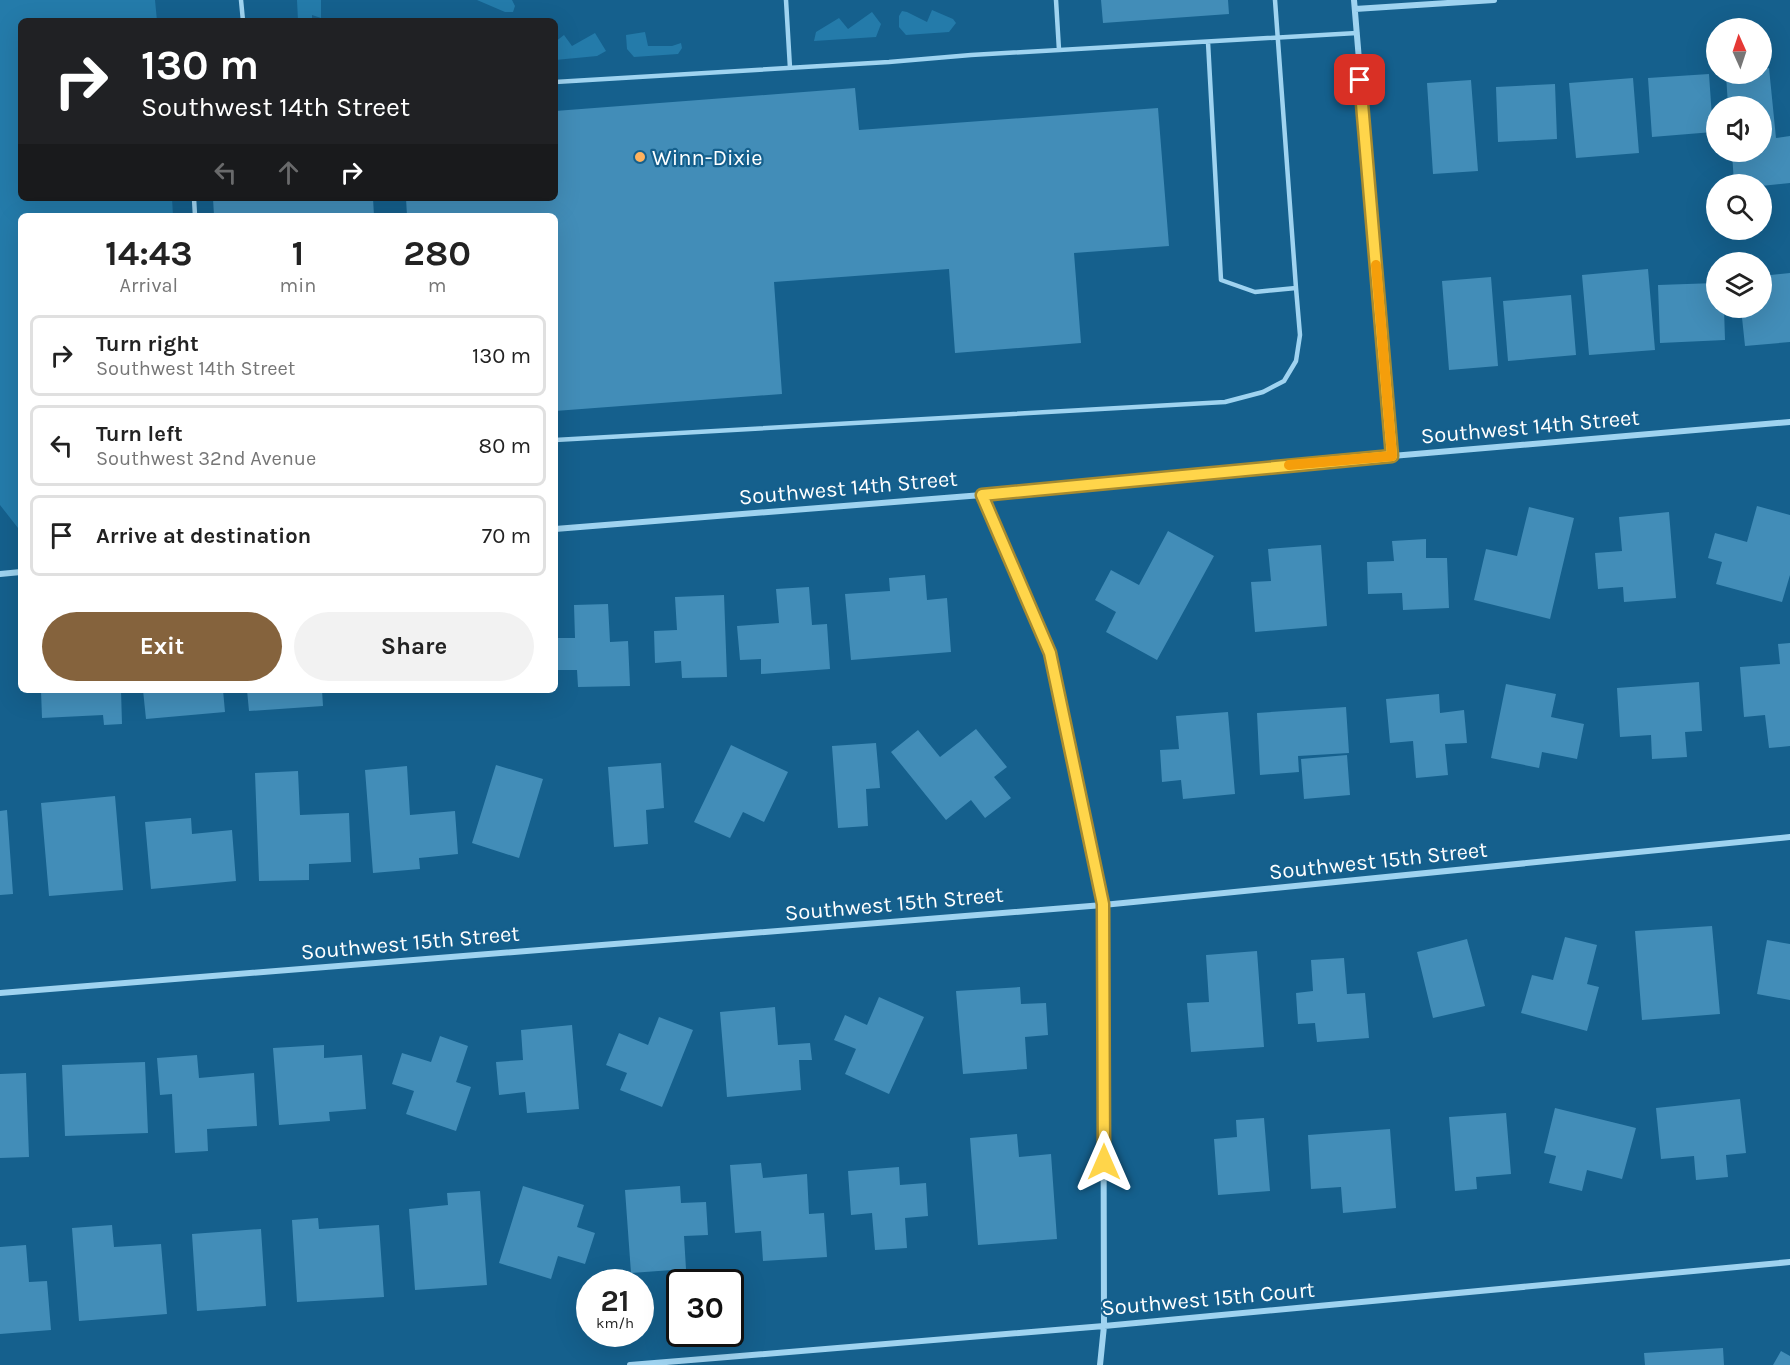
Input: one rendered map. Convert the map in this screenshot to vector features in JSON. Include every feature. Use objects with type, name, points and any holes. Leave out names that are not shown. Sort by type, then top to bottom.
[{"type":"street","points":[[1354,0],[1392,456]]},
{"type":"street","points":[[1355,9],[1494,0]]},
{"type":"street","name":"Southwest 14th Street","points":[[558,529],[982,495],[1392,456],[1790,422]]},
{"type":"street","points":[[982,495],[1050,653],[1103,904],[1104,1326],[1100,1365]]},
{"type":"street","points":[[0,574],[18,572]]},
{"type":"street","name":"Southwest 15th Street","points":[[0,993],[1103,904],[1790,837]]},
{"type":"street","name":"Southwest 15th Court","points":[[630,1365],[1104,1326],[1790,1262]]},
{"type":"lane","points":[[241,0],[243,18]]},
{"type":"lane","points":[[786,0],[790,68]]},
{"type":"lane","points":[[1056,0],[1059,50]]},
{"type":"lane","points":[[558,440],[1226,402],[1263,392],[1284,381],[1296,361],[1300,335],[1275,0]]},
{"type":"lane","points":[[558,82],[1357,33]]},
{"type":"lane","points":[[1208,42],[1221,280],[1255,291],[1296,288]]},
{"type":"shaded area","points":[[0,0],[155,0],[157,18],[18,18],[18,201],[172,201],[173,213],[18,213],[18,528],[0,505]]},
{"type":"shaded area","points":[[297,0],[321,0],[321,18],[312,15],[312,18],[298,18]]},
{"type":"shaded area","points":[[477,0],[512,0],[515,6],[513,12],[505,12]]},
{"type":"shaded area","points":[[932,10],[953,19],[956,23],[949,32],[906,35],[899,27],[899,16],[902,11],[927,22]]},
{"type":"shaded area","points":[[872,12],[881,24],[876,37],[814,41],[816,32],[839,18],[848,29]]},
{"type":"shaded area","points":[[645,32],[648,46],[672,46],[681,43],[682,48],[678,54],[634,57],[627,49],[626,35]]},
{"type":"shaded area","points":[[595,33],[606,51],[597,56],[558,60],[558,40],[564,35],[572,46]]},
{"type":"building","points":[[1101,0],[1228,0],[1229,14],[1103,23]]},
{"type":"building","points":[[1706,74],[1706,84],[1710,84],[1711,96],[1706,96],[1706,133],[1652,137],[1648,78]]},
{"type":"building","points":[[1633,78],[1639,153],[1576,158],[1569,83]]},
{"type":"building","points":[[1471,80],[1478,171],[1433,174],[1427,83]]},
{"type":"building","points":[[1555,84],[1557,139],[1498,142],[1496,87]]},
{"type":"building","points":[[1727,84],[1771,84],[1772,96],[1727,96]]},
{"type":"building","points":[[855,88],[859,130],[1158,108],[1169,246],[1074,253],[1081,343],[955,353],[949,269],[774,282],[782,394],[558,411],[558,213],[407,213],[406,201],[558,201],[558,111]]},
{"type":"building","points":[[1772,98],[1776,138],[1790,136],[1790,183],[1772,185],[1772,174],[1733,174],[1733,162],[1772,162]]},
{"type":"building","points":[[213,201],[373,201],[374,213],[214,213]]},
{"type":"building","points":[[1648,269],[1655,350],[1589,355],[1582,275]]},
{"type":"building","points":[[1790,273],[1790,342],[1745,346],[1742,318],[1772,318],[1772,275]]},
{"type":"building","points":[[1491,277],[1498,366],[1449,370],[1442,281]]},
{"type":"building","points":[[1706,283],[1706,318],[1724,318],[1725,340],[1660,343],[1658,285]]},
{"type":"building","points":[[1571,295],[1576,355],[1508,361],[1503,301]]},
{"type":"building","points":[[1757,506],[1790,515],[1790,575],[1782,602],[1716,584],[1722,562],[1708,558],[1715,533],[1747,542]]},
{"type":"building","points":[[1529,507],[1574,518],[1550,619],[1474,600],[1486,549],[1517,556]]},
{"type":"building","points":[[1669,512],[1676,598],[1624,602],[1623,587],[1598,589],[1595,553],[1622,551],[1619,517]]},
{"type":"building","points":[[1168,531],[1214,556],[1157,660],[1106,632],[1116,612],[1095,600],[1111,570],[1139,585]]},
{"type":"building","points":[[1426,539],[1426,558],[1447,558],[1449,608],[1403,610],[1402,593],[1368,594],[1367,562],[1394,561],[1392,541]]},
{"type":"building","points":[[1321,545],[1327,626],[1255,632],[1251,582],[1271,581],[1268,549]]},
{"type":"building","points":[[925,575],[927,600],[947,598],[951,652],[851,660],[845,594],[890,591],[889,578]]},
{"type":"building","points":[[809,587],[812,625],[827,624],[830,669],[761,674],[761,659],[740,660],[737,626],[779,623],[776,589]]},
{"type":"building","points":[[724,595],[727,677],[682,678],[681,661],[655,663],[654,631],[677,630],[675,597]]},
{"type":"building","points":[[608,604],[610,642],[628,641],[630,686],[578,687],[577,670],[558,670],[558,638],[575,638],[574,605]]},
{"type":"building","points":[[1790,643],[1790,746],[1769,748],[1765,715],[1744,717],[1740,667],[1780,664],[1778,644]]},
{"type":"building","points":[[1699,682],[1702,731],[1685,732],[1687,757],[1652,759],[1651,735],[1620,737],[1617,688]]},
{"type":"building","points":[[1506,684],[1556,694],[1551,717],[1584,724],[1577,759],[1542,752],[1539,768],[1491,758]]},
{"type":"building","points":[[41,693],[121,693],[122,724],[104,725],[103,715],[42,718]]},
{"type":"building","points":[[143,693],[223,693],[225,712],[146,719]]},
{"type":"building","points":[[247,693],[322,693],[323,706],[249,711]]},
{"type":"building","points":[[1439,694],[1440,713],[1464,710],[1467,743],[1445,744],[1448,775],[1416,778],[1413,741],[1390,743],[1386,699]]},
{"type":"building","points":[[1346,707],[1349,753],[1298,756],[1299,772],[1260,775],[1257,713]]},
{"type":"building","points":[[1228,712],[1235,794],[1183,799],[1181,780],[1162,782],[1160,750],[1179,749],[1176,716]]},
{"type":"building","points":[[976,729],[1007,767],[994,777],[1011,798],[985,818],[971,800],[946,820],[891,752],[918,730],[940,757]]},
{"type":"building","points":[[876,743],[880,788],[866,789],[868,826],[838,828],[832,746]]},
{"type":"building","points":[[731,745],[788,772],[764,822],[743,812],[730,838],[694,822]]},
{"type":"building","points":[[1347,755],[1350,795],[1304,799],[1301,759]]},
{"type":"building","points":[[661,763],[664,808],[646,810],[648,844],[614,847],[608,767]]},
{"type":"building","points":[[496,765],[543,779],[519,858],[472,843]]},
{"type":"building","points":[[407,766],[410,815],[455,811],[458,854],[419,858],[420,869],[373,873],[365,770]]},
{"type":"building","points":[[298,771],[300,815],[349,813],[351,862],[309,864],[309,880],[259,881],[255,773]]},
{"type":"building","points":[[115,796],[123,890],[49,896],[41,803]]},
{"type":"building","points":[[7,810],[13,894],[0,895],[0,811]]},
{"type":"building","points":[[191,818],[192,834],[232,830],[236,881],[151,889],[145,822]]},
{"type":"building","points":[[1712,926],[1720,1014],[1642,1020],[1635,931]]},
{"type":"building","points":[[1565,937],[1597,945],[1587,984],[1599,987],[1587,1031],[1521,1013],[1532,975],[1553,980]]},
{"type":"building","points":[[1467,939],[1485,1006],[1433,1018],[1417,952]]},
{"type":"building","points":[[1767,940],[1790,944],[1790,1000],[1757,994]]},
{"type":"building","points":[[1257,951],[1264,1047],[1191,1052],[1187,1003],[1209,1002],[1206,955]]},
{"type":"building","points":[[1344,958],[1347,994],[1365,993],[1369,1038],[1317,1042],[1315,1023],[1298,1024],[1296,993],[1313,991],[1311,960]]},
{"type":"building","points":[[1020,987],[1021,1004],[1046,1003],[1048,1035],[1025,1037],[1027,1069],[963,1074],[956,991]]},
{"type":"building","points":[[879,997],[924,1017],[889,1094],[845,1074],[856,1049],[834,1040],[845,1015],[867,1025]]},
{"type":"building","points":[[775,1007],[778,1045],[810,1043],[812,1060],[799,1060],[801,1090],[727,1097],[720,1012]]},
{"type":"building","points":[[659,1017],[693,1030],[662,1107],[620,1090],[627,1073],[606,1065],[619,1033],[648,1045]]},
{"type":"building","points":[[572,1025],[579,1109],[527,1113],[525,1092],[499,1095],[496,1062],[523,1060],[521,1030]]},
{"type":"building","points":[[440,1036],[468,1046],[456,1082],[471,1087],[456,1131],[406,1114],[414,1091],[392,1084],[402,1053],[431,1062]]},
{"type":"building","points":[[324,1045],[324,1058],[362,1055],[366,1109],[329,1112],[330,1121],[279,1125],[273,1048]]},
{"type":"building","points":[[197,1055],[199,1078],[254,1073],[257,1126],[207,1129],[208,1151],[175,1153],[172,1094],[160,1095],[157,1058]]},
{"type":"building","points":[[145,1062],[148,1133],[65,1136],[62,1065]]},
{"type":"building","points":[[26,1073],[29,1157],[0,1158],[0,1074]]},
{"type":"building","points":[[1740,1099],[1746,1153],[1726,1155],[1728,1177],[1696,1180],[1694,1156],[1661,1159],[1656,1108]]},
{"type":"building","points":[[1555,1108],[1636,1128],[1622,1179],[1587,1170],[1582,1191],[1549,1183],[1556,1156],[1544,1153]]},
{"type":"building","points":[[1506,1113],[1511,1174],[1476,1177],[1477,1189],[1455,1191],[1449,1117]]},
{"type":"building","points":[[1264,1118],[1270,1191],[1218,1195],[1214,1139],[1237,1137],[1236,1120]]},
{"type":"building","points":[[1390,1129],[1396,1208],[1343,1213],[1341,1187],[1311,1189],[1308,1135]]},
{"type":"building","points":[[1017,1134],[1019,1157],[1051,1154],[1057,1239],[978,1245],[970,1138]]},
{"type":"building","points":[[761,1163],[763,1178],[807,1174],[809,1214],[824,1213],[827,1257],[763,1261],[761,1231],[735,1233],[730,1165]]},
{"type":"building","points":[[899,1167],[900,1185],[926,1183],[928,1216],[905,1218],[907,1248],[875,1250],[872,1213],[851,1215],[848,1171]]},
{"type":"building","points":[[523,1186],[584,1205],[577,1227],[595,1233],[585,1264],[558,1256],[551,1279],[499,1263]]},
{"type":"building","points":[[680,1186],[681,1203],[706,1202],[708,1235],[684,1236],[686,1269],[654,1271],[654,1269],[631,1269],[625,1190]]},
{"type":"building","points":[[480,1191],[487,1285],[415,1290],[409,1209],[448,1205],[447,1193]]},
{"type":"building","points":[[318,1218],[319,1229],[379,1225],[384,1297],[297,1302],[292,1220]]},
{"type":"building","points":[[112,1225],[114,1247],[161,1244],[167,1314],[79,1321],[72,1228]]},
{"type":"building","points":[[261,1229],[266,1306],[197,1311],[192,1234]]},
{"type":"building","points":[[26,1245],[29,1282],[47,1281],[51,1330],[0,1334],[0,1247]]},
{"type":"building","points":[[1723,1348],[1724,1365],[1645,1365],[1644,1353]]},
{"type":"building","points":[[1781,1351],[1790,1356],[1790,1365],[1773,1365]]},
{"type":"slow traffic","points":[[1289,465],[1392,456],[1376,265]]},
{"type":"place","name":"Winn-Dixie","points":[[640,157]]},
{"type":"route","points":[[1104,1162],[1103,904],[1050,653],[982,495],[1392,456],[1360,80]]}]
